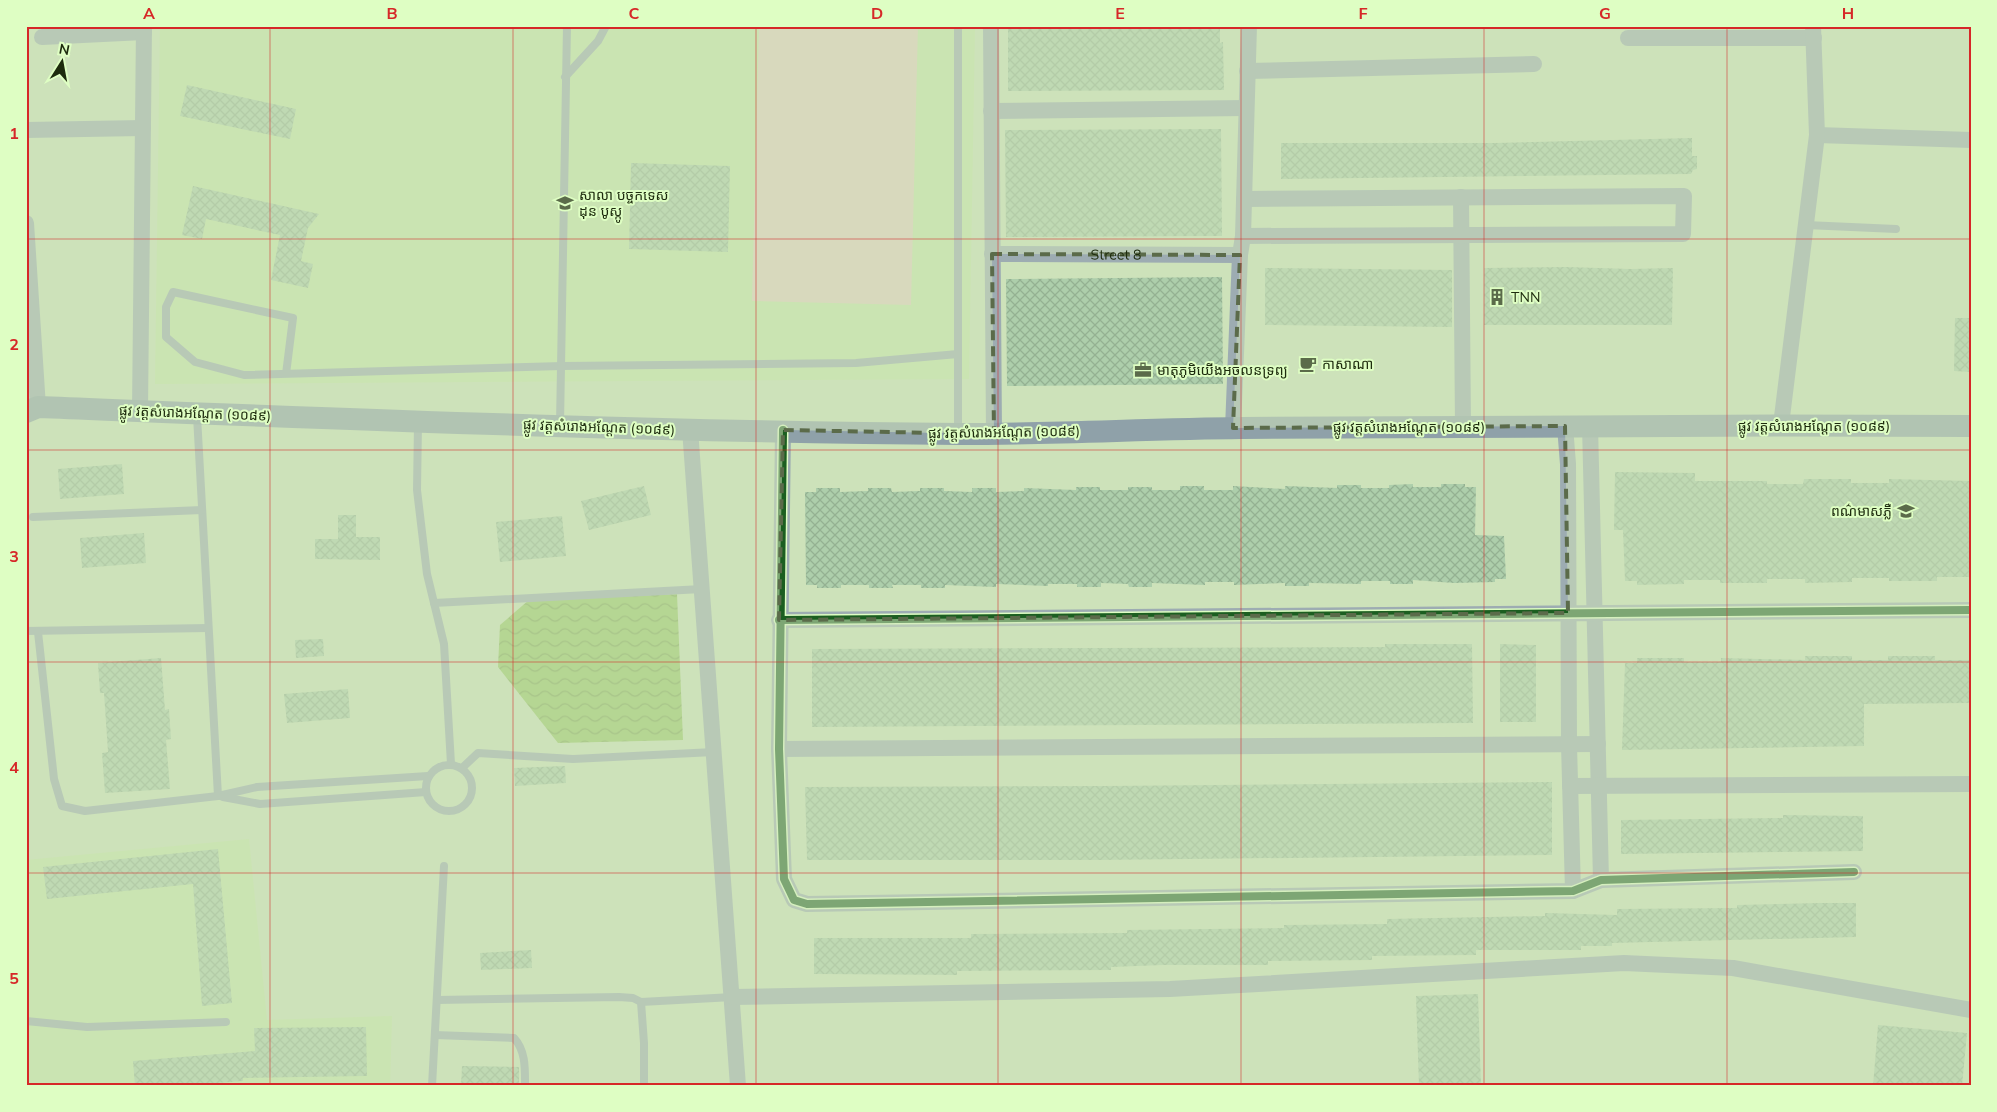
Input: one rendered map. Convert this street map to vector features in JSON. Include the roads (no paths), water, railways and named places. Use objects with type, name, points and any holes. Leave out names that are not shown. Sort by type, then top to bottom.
[{"type":"main road","name":"ផ្លូវ វត្តសំរោងអណ្ដែត (១០៨៩)","points":[[32,409],[690,430],[958,434],[1233,428],[1463,426],[1971,426]]},
{"type":"street","points":[[990,26],[994,434]]},
{"type":"street","points":[[1233,428],[1240,255],[1243,236],[1249,26]]},
{"type":"street","points":[[42,37],[144,29],[140,411]]},
{"type":"street","points":[[1628,38],[1814,32],[1817,134],[1781,426]]},
{"type":"street","points":[[1248,71],[1534,64]]},
{"type":"street","points":[[991,111],[1246,108]]},
{"type":"street","points":[[26,130],[143,128]]},
{"type":"street","points":[[1817,134],[1971,140]]},
{"type":"street","points":[[1243,236],[1683,234],[1684,196],[1244,199]]},
{"type":"street","points":[[1460,197],[1463,426]]},
{"type":"street","points":[[26,224],[32,409]]},
{"type":"street","name":"Street 8","points":[[992,254],[1240,255]]},
{"type":"street","points":[[1590,425],[1602,880]]},
{"type":"street","points":[[1566,426],[1568,464],[1569,745],[1573,891]]},
{"type":"street","points":[[690,430],[733,997],[738,1086]]},
{"type":"street","points":[[783,430],[779,620],[779,749],[784,879],[794,900],[807,904],[1573,891],[1602,880],[1854,872]]},
{"type":"street","points":[[779,620],[1971,610]]},
{"type":"street","points":[[779,749],[1598,744]]},
{"type":"street","points":[[1570,786],[1971,784]]},
{"type":"street","points":[[733,997],[1170,988],[1624,963],[1733,968],[1971,1010]]},
{"type":"lane","points":[[560,426],[567,26]]},
{"type":"lane","points":[[565,77],[598,41],[606,26]]},
{"type":"lane","points":[[958,26],[958,434]]},
{"type":"lane","points":[[1806,224],[1896,229]]},
{"type":"lane","points":[[286,374],[293,318],[173,292],[166,307],[166,338],[195,362],[244,375],[286,374],[562,366],[856,363],[958,354]]},
{"type":"lane","points":[[197,414],[218,796]]},
{"type":"lane","points":[[418,421],[417,490],[427,574],[444,644],[451,764]]},
{"type":"lane","points":[[33,517],[202,510]]},
{"type":"lane","points":[[434,603],[702,589]]},
{"type":"lane","points":[[26,631],[208,628]]},
{"type":"lane","points":[[38,632],[54,779],[62,806],[84,811],[218,796],[257,787],[428,776]]},
{"type":"lane","points":[[462,768],[478,753],[573,759],[714,752]]},
{"type":"lane","points":[[451,764],[462,768],[470,776],[473,787],[470,798],[463,807],[448,811],[433,805],[426,792],[428,776],[438,766],[451,764]]},
{"type":"lane","points":[[218,796],[260,804],[426,792]]},
{"type":"lane","points":[[432,1086],[444,866]]},
{"type":"lane","points":[[437,1000],[619,997],[633,998],[641,1002],[733,997]]},
{"type":"lane","points":[[641,1002],[644,1043],[644,1086]]},
{"type":"lane","points":[[26,1021],[87,1027],[226,1022]]},
{"type":"lane","points":[[435,1035],[514,1038],[521,1045],[525,1066],[525,1086]]},
{"type":"water","points":[[677,594],[683,740],[558,743],[498,667],[500,625],[529,600]]},
{"type":"place","name":"សាលា បច្ចកទេស ដុន បូស្កូ","points":[[565,203]]},
{"type":"place","name":"TNN","points":[[1497,297]]},
{"type":"place","name":"កាសាណា","points":[[1308,364]]},
{"type":"place","name":"មាតុភូមិយើងអចលនទ្រព្យ","points":[[1143,370]]},
{"type":"place","name":"ពណ៌មាសភ្លឺ","points":[[1906,511]]}]
